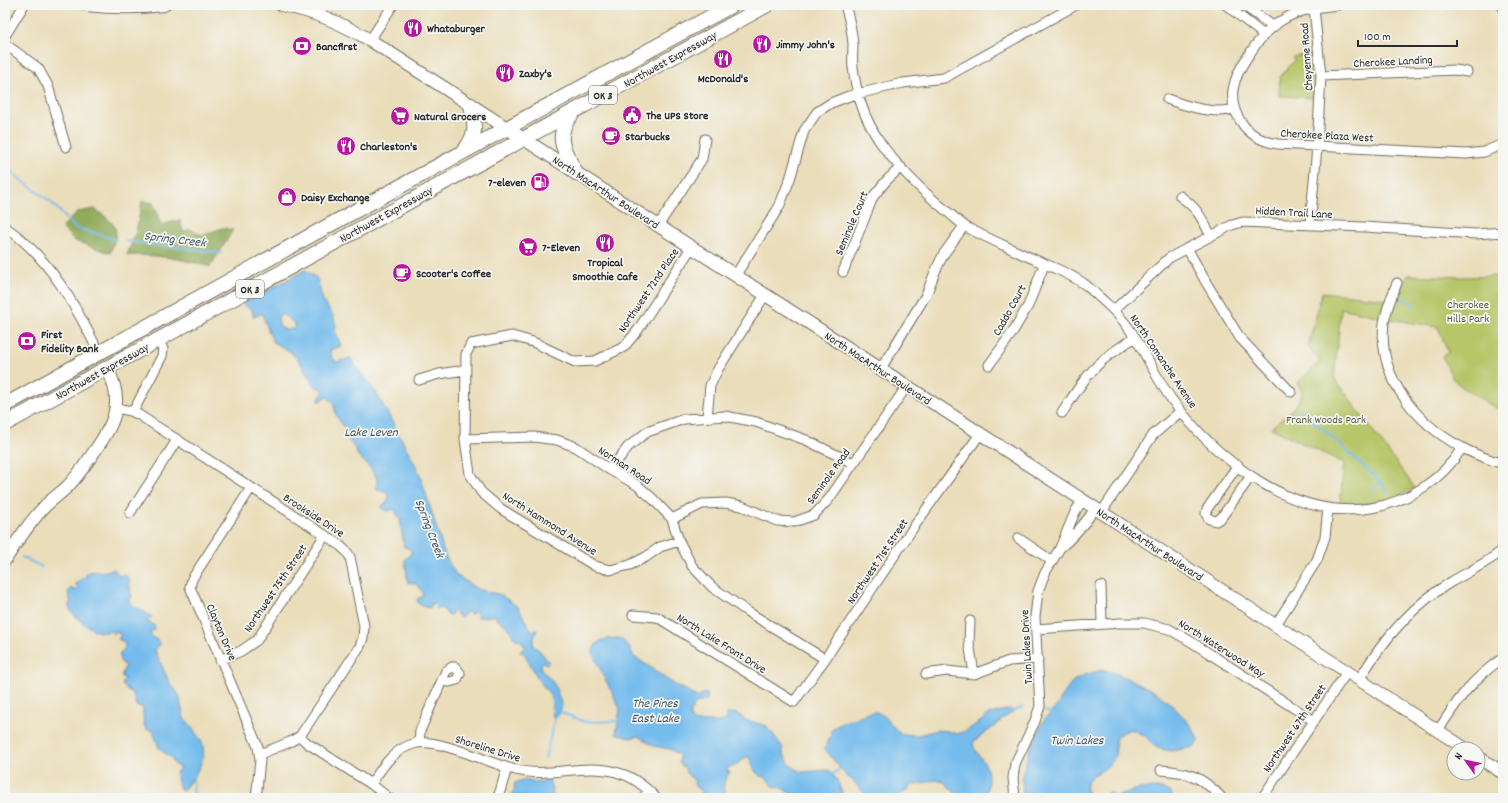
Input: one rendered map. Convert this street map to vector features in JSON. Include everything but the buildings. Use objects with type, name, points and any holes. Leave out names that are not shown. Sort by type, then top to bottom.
[{"type":"highway","name":"Northwest Expressway","points":[[5,405],[732,5]]},
{"type":"highway","points":[[720,31],[720,26],[724,19],[740,5]]},
{"type":"highway","name":"Northwest Expressway","points":[[5,424],[767,5]]},
{"type":"highway","points":[[683,52],[709,23],[711,16]]},
{"type":"highway","points":[[463,153],[474,134],[471,105]]},
{"type":"highway","points":[[574,112],[564,126],[561,137],[563,148],[576,173]]},
{"type":"highway","points":[[365,207],[374,221]]},
{"type":"highway","points":[[99,353],[107,368]]},
{"type":"main road","points":[[87,5],[108,8],[164,5]]},
{"type":"main road","name":"North MacArthur Boulevard","points":[[282,5],[315,13],[333,20],[370,40],[1454,741]]},
{"type":"main road","points":[[5,560],[35,518],[69,485],[105,436],[114,420],[116,398],[114,384],[107,368]]},
{"type":"main road","points":[[1486,762],[1503,773]]},
{"type":"street","points":[[5,36],[24,5]]},
{"type":"street","points":[[370,40],[393,5]]},
{"type":"street","name":"North Comanche Avenue","points":[[845,5],[853,45],[853,68],[858,94],[865,114],[875,133],[901,167],[926,194],[964,226],[1044,265],[1063,272],[1084,284],[1114,310],[1122,318],[1135,337],[1162,384],[1181,411],[1207,440],[1251,476],[1294,499],[1328,509],[1364,509],[1385,505],[1403,499],[1421,489],[1433,481],[1452,462],[1462,448]]},
{"type":"street","points":[[735,276],[779,208],[790,179],[801,139],[812,118],[817,112],[831,103],[858,94],[903,83],[944,78],[1076,5]]},
{"type":"street","points":[[1226,5],[1264,36]]},
{"type":"street","points":[[1244,5],[1273,26]]},
{"type":"street","name":"Cherokee Plaza West","points":[[1338,5],[1314,8],[1290,16],[1273,26],[1253,48],[1237,73],[1233,89],[1234,109],[1247,130],[1264,141],[1278,144],[1317,147],[1466,154],[1484,152],[1503,144]]},
{"type":"street","name":"Cheyenne Road","points":[[1310,224],[1317,147],[1321,76],[1314,8]]},
{"type":"street","points":[[5,44],[38,68],[48,86],[66,147]]},
{"type":"street","name":"Cherokee Landing","points":[[1321,76],[1455,70],[1467,72]]},
{"type":"street","points":[[1167,99],[1180,104],[1219,112],[1226,112],[1234,109]]},
{"type":"street","points":[[658,226],[702,159],[705,139]]},
{"type":"street","name":"Seminole Court","points":[[843,272],[873,198],[882,184],[901,167]]},
{"type":"street","points":[[1180,196],[1192,204],[1198,211],[1211,236]]},
{"type":"street","name":"Hidden Trail Lane","points":[[1114,310],[1164,262],[1174,255],[1243,222],[1310,224],[1476,234],[1503,232]]},
{"type":"street","points":[[5,226],[23,240],[48,267],[68,298],[99,353]]},
{"type":"street","points":[[880,370],[926,295],[943,255],[964,226]]},
{"type":"street","name":"Northwest 72nd Place","points":[[465,370],[466,354],[471,344],[512,336],[534,342],[575,362],[595,361],[624,348],[638,330],[691,248]]},
{"type":"street","points":[[1187,248],[1240,338],[1291,392]]},
{"type":"street","name":"Caddo Court","points":[[989,365],[1012,333],[1028,306],[1044,265]]},
{"type":"street","points":[[1397,283],[1386,314],[1383,332],[1384,352],[1394,382],[1405,399],[1422,419],[1440,434],[1474,454],[1503,464]]},
{"type":"street","points":[[707,417],[710,386],[718,369],[765,295]]},
{"type":"street","points":[[1062,413],[1078,388],[1090,373],[1102,361],[1135,337]]},
{"type":"street","points":[[133,412],[162,356],[163,349],[158,339]]},
{"type":"street","points":[[419,380],[439,374],[465,370]]},
{"type":"street","name":"North Hammond Avenue","points":[[465,370],[465,439],[470,474],[481,492],[501,509],[595,566],[610,570],[630,565],[646,557],[660,547],[679,540]]},
{"type":"street","name":"Seminole Road","points":[[672,519],[702,504],[726,503],[742,506],[777,521],[794,522],[814,515],[829,499],[907,386]]},
{"type":"street","name":"Brookside Drive","points":[[116,408],[133,412],[177,440],[325,535],[342,547],[350,557],[363,619],[364,632],[360,646],[300,736],[290,742],[260,754]]},
{"type":"street","points":[[1060,548],[1068,542],[1087,520],[1098,511],[1153,435],[1181,411]]},
{"type":"street","points":[[610,470],[628,447],[647,432],[684,419],[725,416],[756,422],[806,440],[853,463]]},
{"type":"street","name":"Northwest 71st Street","points":[[794,702],[825,659],[913,528],[980,434]]},
{"type":"street","name":"Norman Road","points":[[465,439],[534,437],[557,440],[576,447],[610,470],[637,485],[653,499],[672,519],[679,540],[692,566],[712,587],[748,612],[825,659]]},
{"type":"street","points":[[130,513],[177,440]]},
{"type":"street","points":[[1238,465],[1208,509],[1206,514],[1209,519],[1216,521],[1221,518],[1251,476]]},
{"type":"street","name":"Clayton Drive","points":[[251,488],[191,582],[192,592],[258,747],[260,754],[260,768],[256,798]]},
{"type":"street","name":"Twin Lakes Drive","points":[[1014,798],[1013,778],[1015,764],[1035,721],[1040,706],[1035,607],[1037,595],[1041,582],[1060,548],[1075,512],[1082,501]]},
{"type":"street","points":[[1275,626],[1317,560],[1325,537],[1328,509]]},
{"type":"street","name":"Northwest 75th Street","points":[[220,660],[241,651],[257,640],[325,535]]},
{"type":"street","points":[[1018,538],[1052,560]]},
{"type":"street","points":[[1359,680],[1378,651],[1412,611],[1450,582],[1485,564],[1503,550]]},
{"type":"street","points":[[1101,586],[1102,624]]},
{"type":"street","name":"North Lake Front Drive","points":[[633,615],[658,617],[794,702]]},
{"type":"street","points":[[970,621],[969,642],[974,674]]},
{"type":"street","name":"North Waterwood Way","points":[[1036,629],[1102,624],[1144,623],[1160,626],[1178,634],[1314,721]]},
{"type":"street","points":[[1438,731],[1466,690],[1479,676],[1503,658]]},
{"type":"street","points":[[926,674],[947,671],[974,674],[1010,661],[1038,659]]},
{"type":"street","name":"Northwest 67th Street","points":[[1262,798],[1347,672]]},
{"type":"street","points":[[419,743],[420,731],[442,681]]},
{"type":"street","points":[[300,736],[389,798]]},
{"type":"street","name":"Shoreline Drive","points":[[371,784],[383,766],[393,755],[407,746],[427,743],[441,746],[507,768],[535,772],[595,769],[617,772],[634,779],[656,798]]},
{"type":"street","points":[[498,798],[507,768]]},
{"type":"street","points":[[1161,770],[1179,771],[1196,776],[1208,784],[1222,798]]},
{"type":"street","points":[[642,798],[649,791]]},
{"type":"green space","points":[[1315,53],[1317,74],[1316,98],[1279,96],[1280,77],[1294,61],[1293,57]]},
{"type":"green space","points":[[142,201],[153,203],[161,225],[180,220],[183,232],[190,229],[201,235],[223,228],[233,230],[210,267],[189,261],[169,258],[127,255],[136,232]]},
{"type":"green space","points":[[95,209],[108,219],[115,228],[115,238],[110,253],[75,241],[62,228],[77,212]]},
{"type":"green space","name":"Cherokee Hills Park","points":[[1408,275],[1461,277],[1503,276],[1503,409],[1496,408],[1462,387],[1453,379],[1442,356],[1448,353],[1438,327],[1389,319],[1395,298]]},
{"type":"green space","name":"Frank Woods Park","points":[[1322,292],[1386,299],[1381,317],[1341,308],[1334,378],[1415,488],[1394,498],[1370,504],[1340,505],[1344,463],[1271,428],[1290,412],[1298,402],[1302,392],[1298,383],[1320,361],[1308,347]]},
{"type":"water","name":"Lake Leven","points":[[305,270],[317,278],[323,301],[333,315],[336,326],[335,330],[341,346],[330,350],[332,358],[337,362],[350,358],[377,394],[415,464],[421,478],[445,555],[456,575],[477,589],[501,595],[518,607],[531,630],[537,630],[533,646],[538,649],[549,662],[547,664],[543,662],[541,664],[542,671],[550,678],[555,686],[562,706],[558,716],[553,717],[551,697],[539,681],[524,653],[519,652],[525,648],[522,641],[514,638],[507,627],[496,619],[496,615],[478,617],[476,612],[474,611],[471,615],[468,611],[461,617],[458,616],[455,611],[450,615],[443,609],[436,608],[435,603],[432,603],[430,608],[424,607],[418,603],[417,599],[423,596],[423,593],[415,584],[408,583],[405,560],[411,553],[411,549],[404,547],[400,519],[394,509],[388,511],[381,508],[387,503],[389,496],[387,492],[377,489],[377,478],[368,465],[358,456],[356,450],[348,439],[348,434],[336,415],[333,402],[326,396],[319,402],[319,398],[324,391],[313,385],[300,362],[291,352],[273,342],[262,314],[253,317],[253,311],[243,304]],"holes":[[[282,314],[294,323],[294,329],[285,330],[279,325],[278,316]]]},
{"type":"water","points":[[114,569],[119,576],[125,574],[127,577],[132,597],[128,599],[130,603],[152,617],[146,621],[154,625],[155,630],[150,631],[151,636],[157,640],[160,645],[155,650],[169,682],[179,695],[184,719],[188,722],[203,746],[203,758],[201,764],[195,775],[183,790],[180,790],[176,773],[180,768],[175,765],[171,757],[159,748],[153,731],[146,729],[142,707],[136,706],[133,694],[122,685],[125,678],[121,677],[125,666],[120,661],[120,653],[125,648],[125,643],[118,639],[121,635],[116,631],[114,634],[113,631],[101,632],[93,629],[79,620],[69,608],[69,604],[71,603],[68,593],[71,588],[75,591],[78,586],[75,584],[86,577],[86,574],[95,570],[103,572]]},
{"type":"water","name":"The Pines East Lake","points":[[616,638],[622,639],[631,650],[633,656],[678,687],[700,698],[701,695],[706,693],[708,695],[706,701],[696,703],[690,713],[690,717],[695,722],[722,722],[727,719],[727,714],[736,713],[746,720],[767,726],[768,730],[773,734],[783,748],[783,753],[790,765],[801,772],[829,770],[837,780],[844,796],[843,798],[800,798],[794,796],[782,788],[773,786],[765,777],[760,776],[755,771],[749,757],[746,757],[735,766],[728,767],[727,771],[730,772],[725,779],[724,788],[730,798],[708,798],[694,785],[695,781],[685,772],[686,769],[679,763],[680,756],[670,749],[654,746],[638,736],[630,738],[616,734],[620,709],[593,654],[597,643]]},
{"type":"water","name":"Twin Lakes","points":[[1099,671],[1111,672],[1122,676],[1145,686],[1159,695],[1177,710],[1194,731],[1198,741],[1194,747],[1171,751],[1157,748],[1145,736],[1131,729],[1118,736],[1116,739],[1115,754],[1109,765],[1094,775],[1087,783],[1089,798],[1023,798],[1022,776],[1029,751],[1044,720],[1058,705],[1073,681],[1087,674]]},
{"type":"water","points":[[1011,709],[1013,712],[973,742],[974,748],[985,764],[988,772],[988,785],[985,798],[968,798],[957,794],[945,783],[937,780],[911,785],[897,797],[869,798],[849,777],[847,777],[825,749],[828,739],[832,734],[830,733],[833,728],[844,722],[872,712],[877,712],[884,716],[899,733],[918,735],[937,730],[957,734],[966,731],[989,714]]},
{"type":"water","points":[[545,779],[549,779],[552,789],[552,798],[510,798],[514,790],[515,783],[522,780],[541,783],[544,782]]},
{"type":"water","points":[[1157,788],[1167,791],[1174,798],[1101,798],[1110,792],[1115,797],[1138,789]]},
{"type":"waterway","name":"Spring Creek","points":[[5,163],[15,175],[52,203],[74,227],[116,240]]},
{"type":"waterway","name":"Spring Creek","points":[[126,241],[221,253]]},
{"type":"waterway","points":[[1396,294],[1415,306]]},
{"type":"waterway","points":[[1298,409],[1321,427],[1381,482],[1387,492]]},
{"type":"waterway","points":[[1374,488],[1381,482]]},
{"type":"waterway","points":[[22,557],[42,567]]},
{"type":"waterway","points":[[1012,711],[1023,707]]},
{"type":"waterway","points":[[558,711],[585,722],[620,721]]},
{"type":"waterway","points":[[1045,711],[1054,713]]},
{"type":"waterway","name":"Spring Creek","points":[[545,758],[556,715]]},
{"type":"waterway","points":[[832,775],[841,768]]},
{"type":"waterway","points":[[193,777],[194,798]]},
{"type":"place","name":"Whataburger","points":[[413,28]]},
{"type":"place","name":"Jimmy John's","points":[[762,44]]},
{"type":"place","name":"Bancfirst","points":[[302,46]]},
{"type":"place","name":"McDonald's","points":[[723,59]]},
{"type":"place","name":"Zaxby's","points":[[505,73]]},
{"type":"place","name":"The UPS Store","points":[[632,115]]},
{"type":"place","name":"Natural Grocers","points":[[400,116]]},
{"type":"place","name":"Starbucks","points":[[611,136]]},
{"type":"place","name":"Charleston's","points":[[346,146]]},
{"type":"place","name":"7-eleven","points":[[540,182]]},
{"type":"place","name":"Daisy Exchange","points":[[287,197]]},
{"type":"place","name":"Tropical Smoothie Cafe","points":[[605,243]]},
{"type":"place","name":"7-Eleven","points":[[528,247]]},
{"type":"place","name":"Scooter's Coffee","points":[[402,273]]},
{"type":"place","name":"First Fidelity Bank","points":[[27,341]]}]
